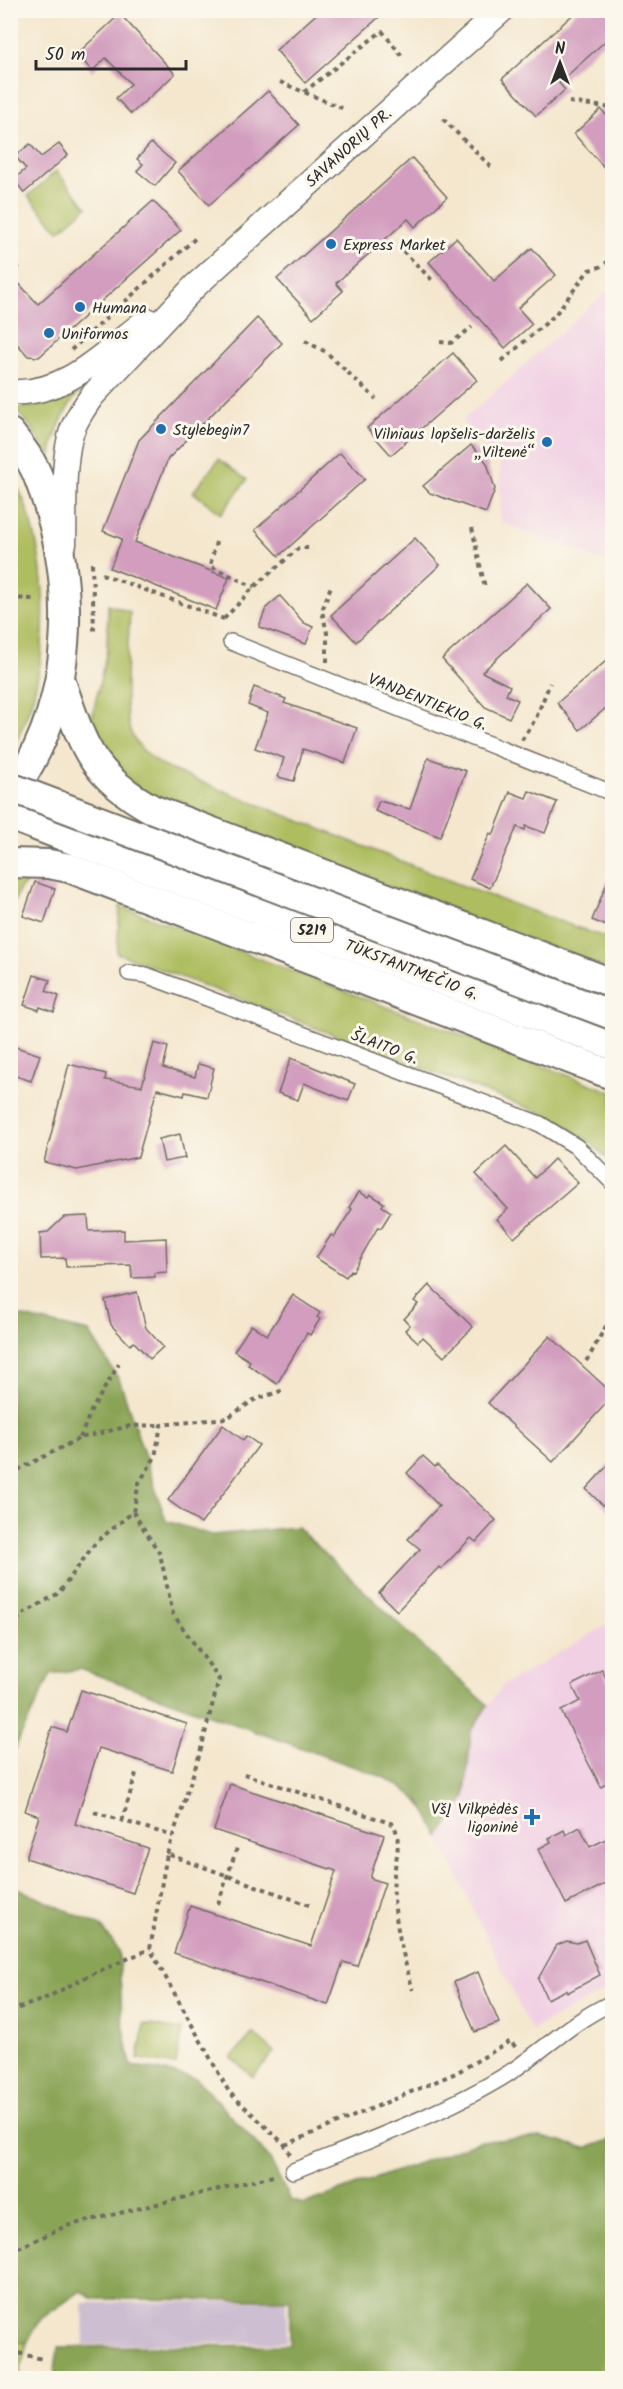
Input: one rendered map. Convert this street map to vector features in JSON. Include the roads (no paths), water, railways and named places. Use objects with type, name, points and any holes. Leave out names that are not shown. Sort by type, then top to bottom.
[{"type":"highway","points":[[10,433],[27,455],[39,478],[57,542],[64,591],[60,679],[51,715],[38,749],[10,794]]},
{"type":"highway","points":[[60,679],[82,740],[99,768],[128,796],[152,809],[612,983]]},
{"type":"highway","name":"TŪKSTANTMEČIO G.","points":[[10,787],[612,1015]]},
{"type":"highway","name":"TŪKSTANTMEČIO G.","points":[[10,816],[612,1045]]},
{"type":"highway","points":[[10,863],[49,864],[69,868],[612,1075]]},
{"type":"main road","name":"SAVANORIŲ PR.","points":[[64,591],[66,481],[71,436],[80,414],[92,396],[195,286],[502,10]]},
{"type":"main road","name":"SAVANORIŲ PR.","points":[[10,392],[26,393],[44,389],[83,370],[195,286]]},
{"type":"street","name":"VANDENTIEKIO G.","points":[[231,642],[612,792]]},
{"type":"street","name":"ŠLAITO G.","points":[[129,973],[146,975],[540,1124],[577,1147],[612,1182]]},
{"type":"street","points":[[295,2170],[380,2137],[506,2075],[580,2021],[612,2003]]},
{"type":"place","name":"Express Market","points":[[331,244]]},
{"type":"place","name":"Humana","points":[[80,307]]},
{"type":"place","name":"Uniformos","points":[[49,333]]},
{"type":"place","name":"Stylebegin7","points":[[161,429]]},
{"type":"place","name":"Vilniaus lopšelis-darželis „Viltenė“","points":[[547,442]]},
{"type":"place","name":"VšĮ Vilkpėdės ligoninė","points":[[532,1817]]}]
